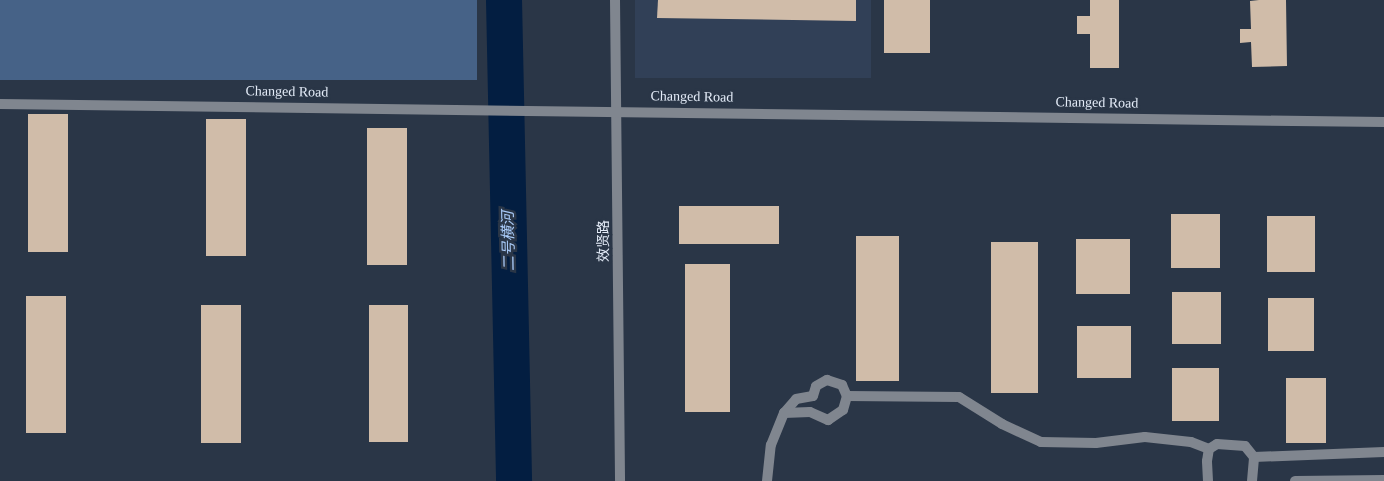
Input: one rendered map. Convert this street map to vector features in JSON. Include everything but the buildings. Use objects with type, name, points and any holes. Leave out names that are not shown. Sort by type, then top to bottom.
[{"type":"street","name":"效贤路","points":[[615,0],[620,481]]},
{"type":"street","name":"Changed Road","points":[[0,104],[617,109],[1384,122]]},
{"type":"street","points":[[767,481],[771,445],[784,413],[796,399],[813,396],[816,386],[827,380],[842,385],[848,396],[843,410],[828,420],[810,412],[784,413]]},
{"type":"street","points":[[848,396],[959,397],[1002,424],[1041,442],[1096,443],[1145,437],[1191,442],[1209,449],[1231,442],[1245,446],[1254,456],[1252,481]]},
{"type":"street","points":[[1208,481],[1209,449]]},
{"type":"street","points":[[1254,456],[1384,452]]},
{"type":"street","points":[[1295,481],[1384,480]]},
{"type":"shaded area","points":[[0,0],[477,0],[477,80],[0,80]]},
{"type":"shaded area","points":[[635,0],[871,0],[871,78],[635,78]]},
{"type":"waterway","name":"二号横河","points":[[504,0],[514,481]]}]
